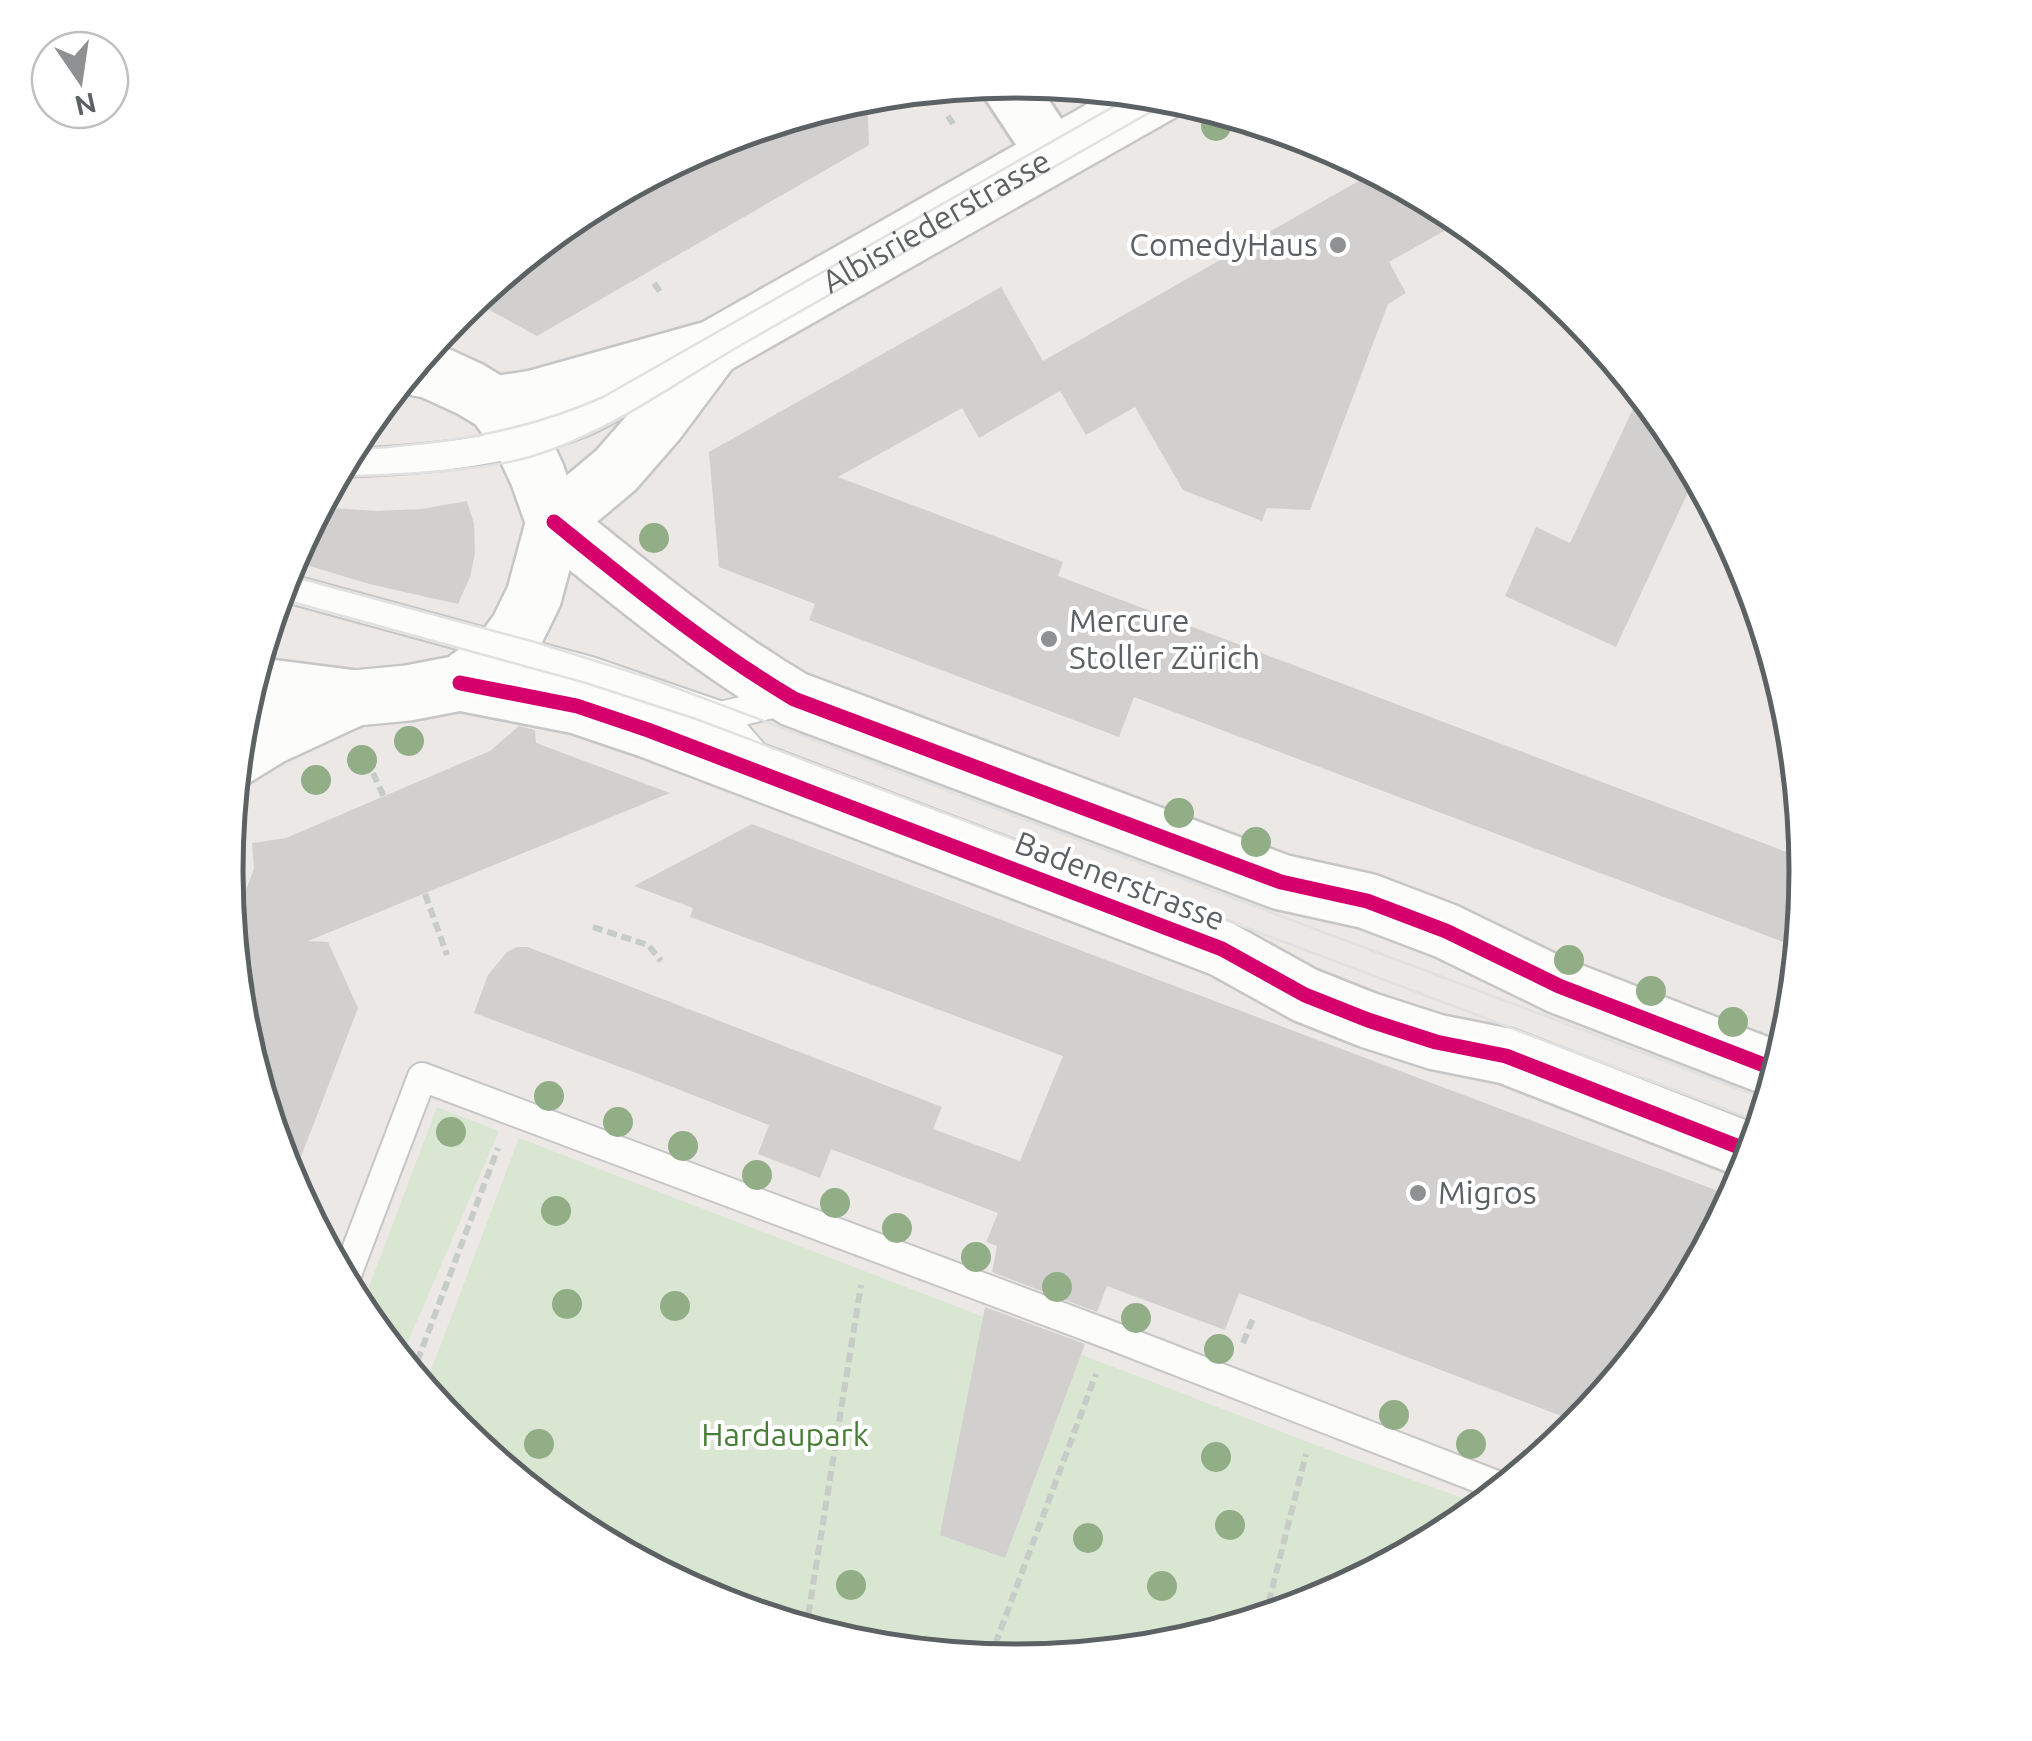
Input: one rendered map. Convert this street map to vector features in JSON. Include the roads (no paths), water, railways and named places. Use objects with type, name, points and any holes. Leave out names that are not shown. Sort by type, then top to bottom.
[{"type":"street","points":[[1016,98],[1054,155]]},
{"type":"street","name":"Albisriederstrasse","points":[[509,423],[552,394],[713,348],[1138,107]]},
{"type":"street","name":"Albisriederstrasse","points":[[554,522],[616,470],[657,424],[713,348]]},
{"type":"street","points":[[265,686],[355,698],[460,683],[504,647],[518,629],[534,596],[554,522],[509,423],[470,389],[427,371]]},
{"type":"street","name":"Badenerstrasse","points":[[554,522],[744,670],[794,699],[1281,882],[1367,900],[1446,931],[1559,986],[1764,1065]]},
{"type":"street","name":"Badenerstrasse","points":[[460,683],[577,706],[648,730],[1222,948],[1305,994],[1368,1020],[1436,1042],[1506,1056],[1738,1146]]},
{"type":"street","points":[[254,747],[355,698]]},
{"type":"lane","points":[[361,461],[470,452],[509,423]]},
{"type":"lane","points":[[296,590],[590,672],[721,716],[774,778]]},
{"type":"lane","points":[[721,716],[794,699]]},
{"type":"lane","points":[[351,1264],[422,1077],[1110,1335],[1489,1482]]},
{"type":"tram line","points":[[369,448],[479,435],[541,420],[603,397],[1118,104]]},
{"type":"tram line","points":[[352,476],[483,466],[560,447],[643,405],[1154,110]]},
{"type":"tram line","points":[[301,579],[535,642],[650,678],[1755,1095]]},
{"type":"tram line","points":[[292,602],[586,683],[696,719],[1748,1118]]},
{"type":"place","name":"ComedyHaus","points":[[1338,245]]},
{"type":"place","name":"Mercure Stoller Zürich","points":[[1049,639]]},
{"type":"place","name":"Migros","points":[[1418,1193]]},
{"type":"park label","name":"Hardaupark","points":[[785,1435]]}]
